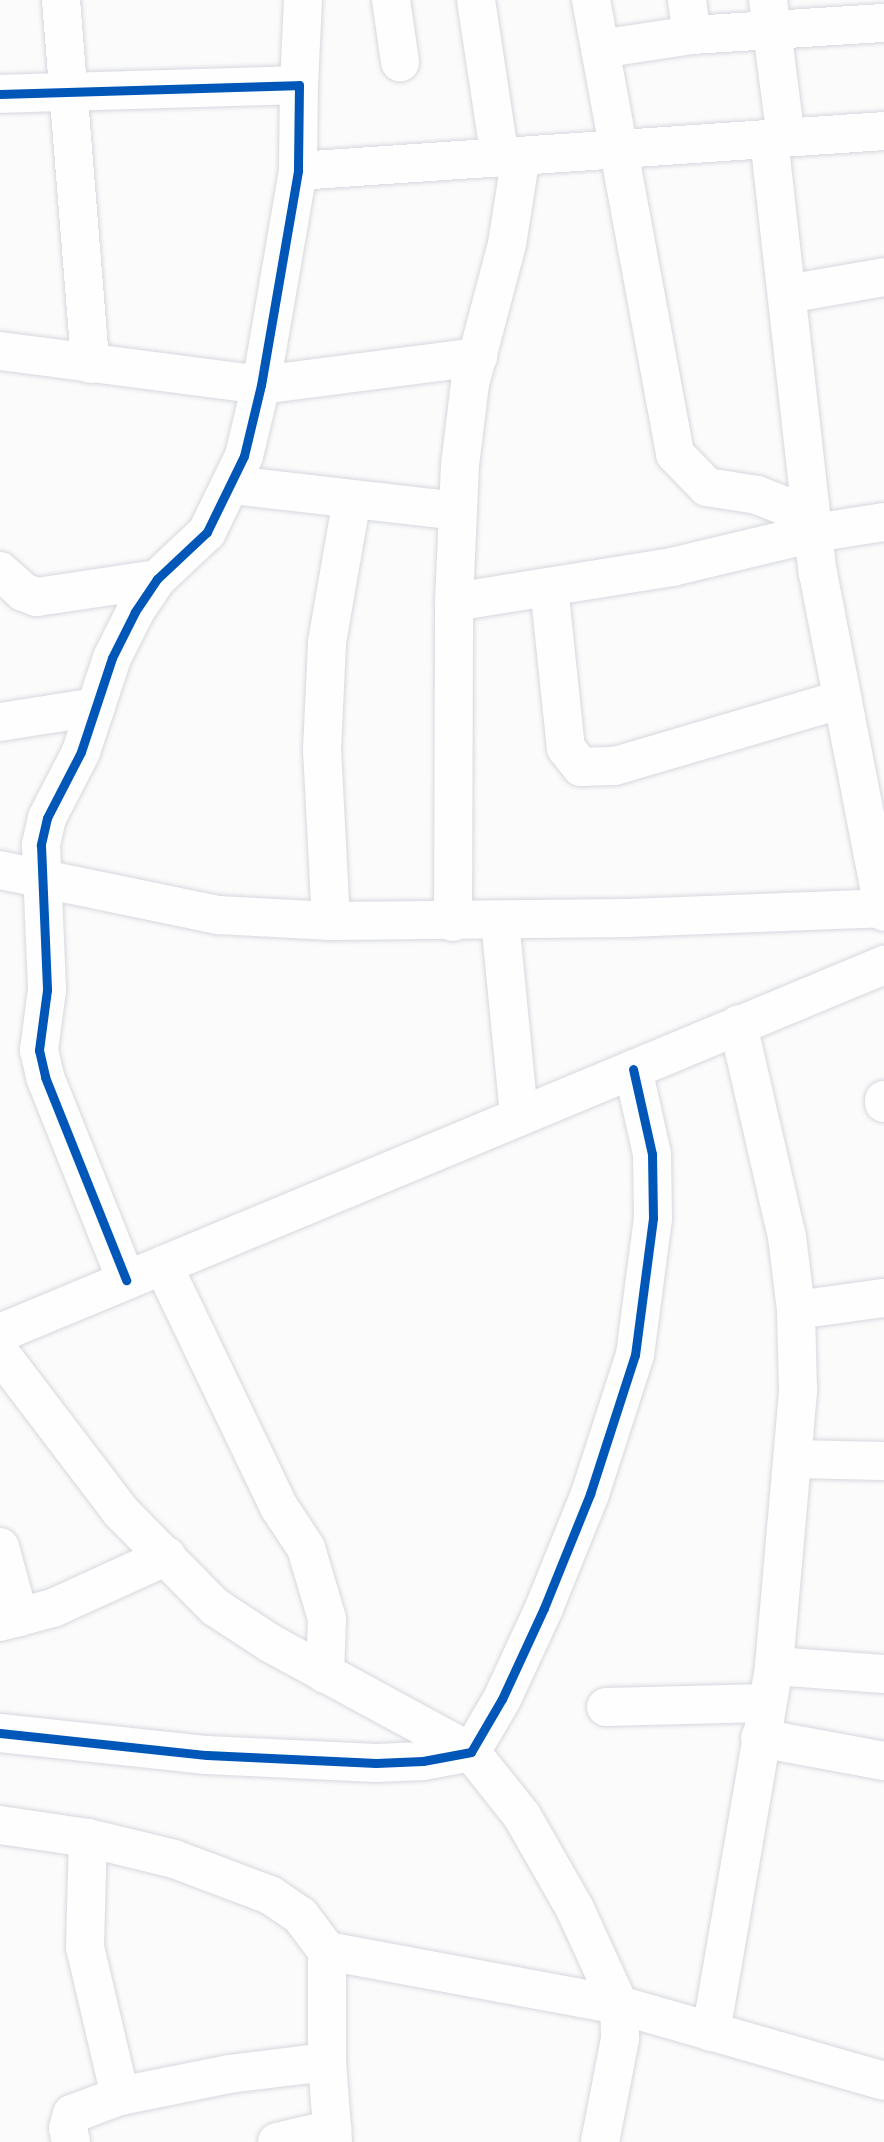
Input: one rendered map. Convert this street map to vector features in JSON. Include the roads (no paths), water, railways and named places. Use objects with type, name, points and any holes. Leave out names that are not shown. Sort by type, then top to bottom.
[{"type":"street","points":[[61,0],[89,364]]},
{"type":"street","points":[[126,1280],[45,1077],[39,1050],[47,990],[40,874],[47,817],[80,752],[112,658],[157,579],[207,532],[233,485],[261,385],[298,171],[303,0]]},
{"type":"street","points":[[391,0],[400,62]]},
{"type":"street","points":[[453,922],[454,602],[458,511],[468,398],[507,244],[510,157],[476,0]]},
{"type":"street","points":[[591,0],[675,454],[707,487],[757,495],[812,525]]},
{"type":"street","points":[[600,49],[689,18],[770,15],[884,23]]},
{"type":"street","points":[[0,870],[40,874],[218,915],[331,921],[453,922],[883,910],[871,774],[842,699],[812,525],[788,293],[770,15]]},
{"type":"street","points":[[0,94],[299,85]]},
{"type":"street","points":[[298,171],[884,131]]},
{"type":"street","points":[[788,293],[884,277]]},
{"type":"street","points":[[0,351],[261,385],[478,357]]},
{"type":"street","points":[[233,485],[458,511]]},
{"type":"street","points":[[331,921],[322,750],[327,642],[352,499]]},
{"type":"street","points":[[454,602],[672,567],[812,525],[884,522]]},
{"type":"street","points":[[0,571],[23,592],[37,597],[157,579]]},
{"type":"street","points":[[549,587],[566,748],[581,767],[615,766],[842,699]]},
{"type":"street","points":[[0,722],[96,707]]},
{"type":"street","points":[[500,921],[519,1116]]},
{"type":"street","points":[[0,1333],[884,965]]},
{"type":"street","points":[[711,2032],[774,1666],[793,1459],[796,1310],[787,1237],[738,1025]]},
{"type":"street","points":[[0,1732],[207,1755],[376,1763],[423,1761],[471,1752],[502,1699],[544,1608],[590,1494],[635,1355],[653,1218],[652,1154],[633,1069]]},
{"type":"street","points":[[163,1265],[279,1507],[306,1548],[327,1619],[325,1674]]},
{"type":"street","points":[[796,1310],[884,1298]]},
{"type":"street","points":[[0,1353],[121,1512],[215,1607],[325,1674],[471,1752],[522,1816],[575,1909],[619,2004],[620,2039],[600,2142]]},
{"type":"street","points":[[793,1459],[884,1461]]},
{"type":"street","points":[[0,1547],[9,1619],[90,1593],[167,1556]]},
{"type":"street","points":[[774,1666],[884,1674]]},
{"type":"street","points":[[606,1707],[764,1720],[884,1761]]},
{"type":"street","points":[[0,1825],[88,1838],[174,1859],[270,1895],[300,1915],[327,1951],[327,2062],[333,2136],[277,2142]]},
{"type":"street","points":[[88,1838],[85,1947],[120,2096]]},
{"type":"street","points":[[327,1951],[619,2004],[884,2081]]},
{"type":"street","points":[[71,2142],[68,2128],[72,2114],[120,2096],[229,2074],[327,2062]]}]
